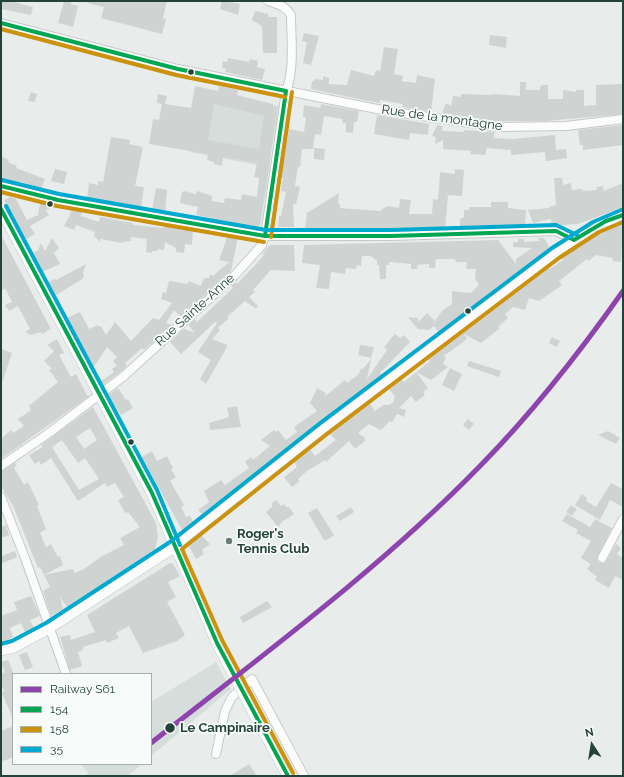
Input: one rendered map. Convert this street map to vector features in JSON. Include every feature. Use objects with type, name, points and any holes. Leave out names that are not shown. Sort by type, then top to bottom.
[{"type":"main road","points":[[1,209],[152,493],[174,547],[194,588],[217,643],[288,776]]},
{"type":"main road","points":[[1,650],[14,647],[49,628],[174,547]]},
{"type":"street","name":"Rue Sainte-Anne","points":[[1,466],[124,376],[234,276],[262,245],[265,236],[286,91],[290,82],[291,62],[291,15],[288,10],[282,6],[268,1]]},
{"type":"street","name":"Rue de la montagne","points":[[1,23],[178,69],[387,111],[498,127],[566,126],[623,119]]},
{"type":"street","points":[[1,186],[104,208],[265,236],[391,236],[556,231],[574,240]]},
{"type":"street","points":[[174,547],[323,429],[574,240],[606,222],[623,215]]},
{"type":"street","points":[[1,497],[25,558],[66,673]]},
{"type":"street","points":[[602,558],[623,519]]},
{"type":"street","points":[[216,754],[225,711],[232,697],[252,679],[304,776]]},
{"type":"shaded area","points":[[200,91],[280,106],[268,167],[189,152]]},
{"type":"shaded area","points":[[216,662],[231,689],[152,755],[152,701]]},
{"type":"shaded area","points":[[82,765],[141,765],[128,776],[84,776],[88,773]]},
{"type":"building","points":[[1,1],[10,1],[33,7],[31,15],[1,9]]},
{"type":"building","points":[[64,1],[71,1],[71,4],[78,6],[73,27],[58,23]]},
{"type":"building","points":[[88,1],[167,1],[163,18],[166,19],[162,34],[101,18],[104,7],[87,3]]},
{"type":"building","points":[[222,1],[240,4],[238,15],[220,9]]},
{"type":"building","points":[[255,11],[268,14],[268,17],[277,17],[277,53],[263,53],[262,26],[252,20]]},
{"type":"building","points":[[304,33],[319,36],[311,65],[303,63],[307,42],[302,41]]},
{"type":"building","points":[[490,35],[507,37],[506,48],[489,45]]},
{"type":"building","points":[[384,47],[398,49],[394,74],[403,76],[402,81],[416,83],[417,75],[435,79],[431,112],[402,107],[403,104],[380,100],[380,103],[311,89],[312,81],[315,79],[323,80],[323,76],[329,78],[329,84],[347,85],[351,70],[374,76],[376,70],[380,71]]},
{"type":"building","points":[[228,58],[249,62],[250,59],[258,61],[257,67],[265,69],[262,80],[225,72],[226,69],[222,68],[223,61],[227,62]]},
{"type":"building","points":[[520,82],[526,82],[526,90],[540,90],[542,85],[548,85],[548,99],[563,99],[563,90],[576,92],[576,90],[584,90],[584,106],[596,105],[596,85],[623,84],[623,114],[546,121],[494,121],[442,113],[446,103],[451,106],[453,96],[461,97],[461,94],[520,96]]},
{"type":"building","points":[[195,86],[218,91],[219,86],[238,90],[237,95],[273,104],[273,107],[277,108],[267,183],[260,226],[258,228],[211,220],[211,218],[196,215],[198,207],[180,203],[182,192],[184,191],[196,194],[197,191],[212,196],[212,201],[224,203],[225,198],[241,200],[242,194],[257,197],[259,178],[254,177],[257,163],[223,157],[222,166],[207,160],[208,154],[149,144],[153,119],[159,120],[162,104],[157,103],[158,94],[167,96],[165,104],[191,108]],"holes":[[[214,104],[264,116],[259,149],[208,140]]]},
{"type":"building","points":[[31,92],[37,94],[35,102],[28,101]]},
{"type":"building","points":[[321,104],[359,111],[357,122],[354,122],[353,133],[346,132],[346,123],[342,123],[343,119],[324,116],[321,135],[315,134],[313,149],[302,149],[300,167],[298,167],[295,186],[300,187],[296,204],[293,204],[294,227],[278,227],[279,216],[281,216],[286,192],[281,191],[283,178],[281,178],[289,129],[304,132],[306,117],[303,117],[304,105],[320,108]]},
{"type":"building","points":[[377,115],[429,124],[428,135],[410,133],[409,140],[374,134]]},
{"type":"building","points":[[437,125],[443,126],[442,131],[464,132],[464,130],[494,132],[494,138],[513,139],[555,135],[556,150],[566,149],[567,158],[546,161],[545,152],[511,155],[511,150],[487,148],[485,155],[470,154],[471,151],[443,149],[443,140],[435,144],[436,137],[432,136]]},
{"type":"building","points":[[623,125],[623,145],[583,150],[583,145],[580,145],[578,130]]},
{"type":"building","points":[[111,137],[130,140],[129,144],[143,147],[135,186],[144,187],[141,208],[87,199],[89,183],[98,185],[98,181],[103,182]]},
{"type":"building","points":[[314,148],[325,149],[324,160],[314,159]]},
{"type":"building","points":[[1,156],[9,160],[8,162],[17,166],[16,168],[45,179],[41,189],[20,181],[18,185],[1,181]]},
{"type":"building","points":[[55,169],[67,172],[64,184],[51,181]]},
{"type":"building","points":[[455,169],[464,170],[462,196],[448,195],[445,229],[305,230],[307,213],[339,193],[338,204],[340,204],[340,208],[381,211],[388,206],[399,208],[400,199],[411,200],[409,214],[432,214],[433,199],[438,200],[440,172],[455,174]]},
{"type":"building","points":[[554,178],[562,178],[563,185],[571,183],[572,190],[582,189],[583,191],[597,190],[596,187],[603,186],[604,191],[623,183],[623,207],[578,224],[552,226],[551,219],[533,223],[528,210],[549,208],[556,205]]},
{"type":"building","points":[[156,188],[167,190],[165,212],[152,210]]},
{"type":"building","points":[[10,197],[16,199],[27,220],[38,215],[40,204],[53,207],[46,210],[49,215],[30,226],[35,234],[25,240],[4,200]]},
{"type":"building","points":[[491,202],[508,202],[508,208],[526,210],[525,226],[460,228],[460,219],[464,217],[464,210],[469,210],[469,207],[491,207]]},
{"type":"building","points":[[71,210],[82,212],[81,216],[99,222],[100,217],[133,223],[133,225],[164,228],[164,226],[193,231],[192,245],[185,244],[184,253],[176,252],[176,248],[165,242],[164,250],[158,249],[157,251],[152,251],[152,253],[146,252],[147,239],[131,237],[131,241],[122,243],[100,239],[100,242],[94,236],[95,232],[76,225],[74,230],[64,226]]},
{"type":"building","points":[[623,223],[621,262],[612,261],[613,258],[596,255],[588,261],[587,259],[559,281],[562,285],[539,301],[529,298],[525,310],[513,307],[505,314],[508,318],[498,327],[500,328],[481,343],[464,334],[467,339],[444,356],[446,358],[443,364],[448,367],[431,380],[416,372],[430,361],[428,359],[548,267],[550,269],[563,260],[561,257],[599,232]]},
{"type":"building","points":[[1,235],[51,329],[42,334],[41,332],[31,335],[25,332],[30,329],[18,306],[9,311],[5,305],[12,302],[5,288],[1,291]]},
{"type":"building","points":[[228,235],[238,237],[231,271],[181,317],[174,310],[166,323],[172,325],[144,350],[142,348],[125,363],[127,365],[124,369],[103,385],[101,381],[114,372],[112,369],[117,366],[113,361],[117,357],[107,347],[93,368],[67,318],[80,312],[89,329],[98,325],[99,327],[101,326],[106,335],[115,322],[131,341],[153,318],[159,320],[172,303],[161,299],[163,292],[166,293],[169,281],[187,284],[189,281],[201,286],[204,278],[209,278],[210,274],[213,276],[229,262],[219,260]]},
{"type":"building","points":[[52,238],[59,248],[54,253],[60,264],[42,272],[33,253],[38,250],[41,243],[45,251]]},
{"type":"building","points":[[538,238],[544,238],[550,248],[439,333],[434,326],[429,330],[418,329],[408,317],[418,318],[418,322],[427,313],[435,321],[442,311],[452,304],[452,291],[471,293],[479,285],[475,279],[476,269],[466,269],[467,262],[456,262],[455,259],[436,259],[435,268],[429,268],[429,264],[417,265],[418,269],[411,269],[411,264],[389,262],[389,265],[386,265],[386,279],[380,279],[379,265],[377,265],[377,261],[371,256],[362,256],[361,266],[357,265],[356,269],[346,268],[345,274],[331,272],[329,289],[316,288],[320,265],[302,263],[304,245],[498,240],[516,264],[516,259],[532,248],[513,247],[513,242],[518,242],[518,239],[524,239],[524,242],[540,241]]},
{"type":"building","points":[[270,245],[294,245],[295,271],[271,270],[253,290],[255,292],[249,297],[258,306],[256,309],[245,301],[227,317],[229,318],[218,328],[220,330],[212,339],[227,345],[227,347],[206,384],[200,379],[211,360],[198,352],[217,323],[215,322],[181,354],[170,342],[184,329],[195,333],[188,325],[195,319],[197,322],[233,288],[231,286],[236,282],[237,284],[257,263],[264,255],[262,254]]},
{"type":"building","points":[[86,264],[82,279],[55,296],[48,282],[55,279],[56,280]]},
{"type":"building","points":[[395,334],[400,338],[404,335],[410,342],[380,373],[382,375],[377,380],[342,405],[343,406],[202,514],[198,510],[209,502],[204,491],[221,480],[225,485],[249,468],[245,462],[251,457],[253,460],[270,446],[261,440],[274,430],[276,432],[278,430],[286,440],[297,432],[294,427],[317,411],[310,403],[317,388],[326,393],[324,397],[345,380],[347,383],[359,374],[361,368],[363,369],[371,359],[367,379],[387,350],[384,347]]},
{"type":"building","points":[[552,337],[560,341],[557,347],[549,343]]},
{"type":"building","points":[[57,339],[64,353],[59,355],[71,377],[76,374],[88,397],[1,459],[1,439],[11,430],[13,433],[24,426],[18,419],[31,410],[29,406],[58,382],[49,370],[52,369],[44,361],[54,351],[47,345]]},
{"type":"building","points":[[360,345],[374,347],[371,358],[358,355]]},
{"type":"building","points":[[1,349],[12,353],[2,383],[1,383]]},
{"type":"building","points":[[469,361],[501,371],[499,377],[467,366]]},
{"type":"building","points":[[450,368],[462,374],[454,391],[442,385]]},
{"type":"building","points":[[416,372],[428,388],[423,392],[425,395],[416,402],[411,396],[399,408],[406,410],[404,417],[397,414],[392,422],[390,421],[381,430],[369,424],[358,433],[365,438],[365,441],[355,449],[349,441],[326,462],[325,460],[307,471],[298,479],[300,481],[292,487],[284,477],[297,467],[294,461],[310,449],[315,456],[336,440],[330,434],[369,403],[375,411],[383,405],[393,403],[395,396],[389,389],[402,379],[404,382]]},
{"type":"building","points":[[118,388],[126,400],[128,399],[133,408],[121,415],[108,395]]},
{"type":"building","points":[[237,406],[241,427],[210,430],[209,423],[229,417],[227,408]]},
{"type":"building","points":[[93,407],[156,523],[158,537],[155,549],[67,607],[60,597],[63,609],[51,616],[43,591],[50,587],[44,575],[73,569],[75,573],[84,569],[102,556],[124,545],[120,538],[140,527],[128,512],[125,513],[118,500],[124,497],[115,483],[107,487],[105,483],[78,501],[51,458],[41,465],[39,461],[35,464],[29,455],[43,447],[41,445]],"holes":[[[90,428],[97,440],[84,449],[76,437]],[[62,440],[78,463],[85,458],[99,479],[79,490],[52,447]]]},
{"type":"building","points":[[468,419],[474,424],[469,430],[463,425]]},
{"type":"building","points":[[608,431],[620,438],[616,444],[598,435]]},
{"type":"building","points":[[152,451],[157,461],[167,456],[173,468],[171,470],[176,477],[170,481],[184,505],[181,507],[186,517],[190,516],[193,521],[182,530],[142,457]]},
{"type":"building","points":[[15,463],[17,465],[14,468],[24,485],[28,482],[39,505],[37,506],[46,529],[40,533],[46,547],[51,544],[58,557],[60,556],[63,565],[44,575],[40,567],[38,568],[14,508],[1,486],[1,471]]},
{"type":"building","points":[[611,483],[623,489],[623,507],[610,500],[600,520],[575,505],[582,494],[587,498],[586,501],[596,507]]},
{"type":"building","points":[[276,500],[281,506],[284,504],[287,508],[288,506],[294,514],[282,522],[278,527],[266,512],[272,507],[272,503]]},
{"type":"building","points":[[571,505],[577,509],[572,516],[566,512]]},
{"type":"building","points":[[351,507],[354,512],[340,521],[336,516]]},
{"type":"building","points":[[317,508],[334,535],[327,540],[324,540],[308,513]]},
{"type":"building","points":[[567,514],[590,527],[595,519],[612,528],[597,559],[599,563],[605,563],[616,544],[621,548],[617,554],[623,558],[623,580],[615,576],[609,588],[595,580],[597,577],[587,569],[591,564],[581,558],[591,541],[576,533],[578,530],[562,521]]},
{"type":"building","points":[[6,525],[9,535],[1,538],[1,527]]},
{"type":"building","points":[[200,534],[210,544],[202,550],[204,554],[196,559],[188,545]]},
{"type":"building","points":[[15,551],[17,557],[1,564],[1,556]]},
{"type":"building","points":[[170,563],[173,564],[180,576],[168,582],[176,597],[167,602],[185,635],[177,641],[143,653],[129,626],[116,633],[119,638],[107,643],[106,640],[83,647],[83,650],[78,652],[82,666],[70,670],[60,637],[70,635],[71,640],[95,632],[87,615]]},
{"type":"building","points":[[31,596],[40,616],[30,620],[34,628],[25,632],[21,623],[10,628],[13,637],[1,643],[1,616],[17,610],[14,602]]},
{"type":"building","points":[[267,601],[272,607],[243,623],[240,617]]},
{"type":"building","points":[[27,652],[33,667],[25,670],[19,655]]},
{"type":"building","points":[[8,660],[13,672],[12,717],[2,693],[4,691],[1,683],[1,674],[5,672],[1,662]]},
{"type":"building","points":[[12,726],[12,757],[1,762],[1,731]]},
{"type":"building","points":[[249,764],[257,776],[230,776]]},
{"type":"rail line","name":"S61","points":[[152,742],[321,609],[362,575],[443,503],[520,424],[573,359],[623,291]]},
{"type":"transit line","name":"154","points":[[1,23],[178,69],[286,91]]},
{"type":"transit line","name":"158","points":[[1,29],[176,75],[285,97]]},
{"type":"transit line","name":"154","points":[[265,236],[286,91]]},
{"type":"transit line","name":"158","points":[[271,237],[292,92]]},
{"type":"transit line","name":"35","points":[[2,180],[59,194],[266,230],[391,230],[556,225],[577,235]]},
{"type":"transit line","name":"154","points":[[1,186],[58,200],[265,236],[391,236],[556,231],[574,240],[606,221],[623,215]]},
{"type":"transit line","name":"158","points":[[1,192],[57,206],[264,242]]},
{"type":"transit line","name":"35","points":[[6,206],[157,490],[180,545]]},
{"type":"transit line","name":"154","points":[[1,209],[152,493],[217,643],[288,776]]},
{"type":"transit line","name":"35","points":[[1,644],[12,641],[46,623],[170,542],[319,424],[552,248],[593,222],[621,210]]},
{"type":"transit line","name":"158","points":[[293,773],[222,640],[182,549],[327,434],[559,258],[599,232],[623,222]]},
{"type":"place","name":"Roger's Tennis Club","points":[[229,541]]},
{"type":"place","name":"Le Campinaire","points":[[170,728]]}]
